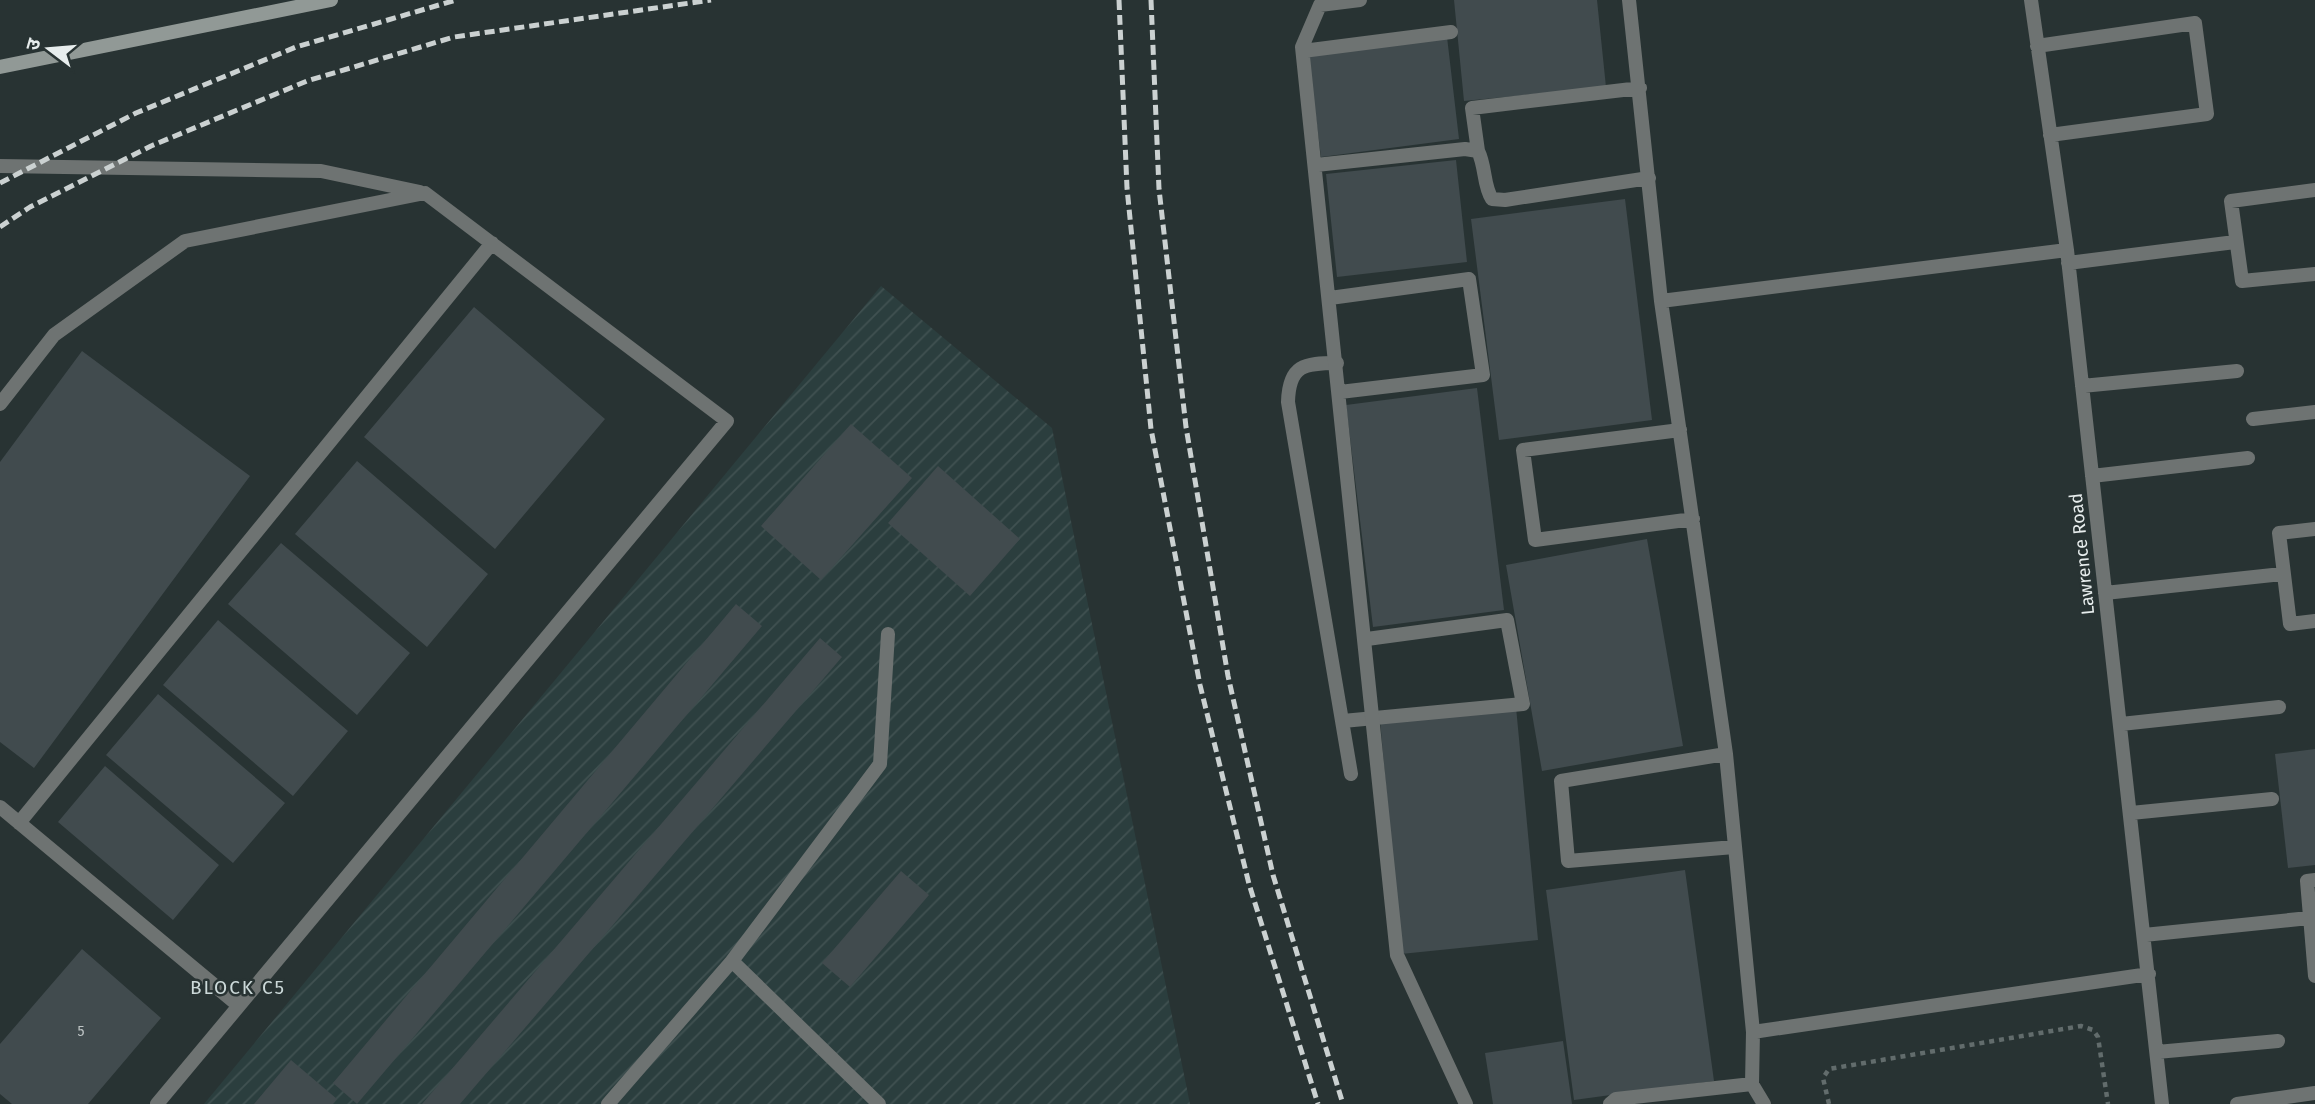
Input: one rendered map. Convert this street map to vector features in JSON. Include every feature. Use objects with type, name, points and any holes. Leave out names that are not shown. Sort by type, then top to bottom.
[{"type":"main road","points":[[0,67],[331,0]]},
{"type":"street","points":[[1360,0],[1320,5],[1310,22],[1303,51],[1367,639],[1397,955],[1466,1104]]},
{"type":"street","points":[[1629,0],[1661,301],[1726,754],[1753,1032],[1752,1084],[1764,1104]]},
{"type":"street","name":"Lawrence Road","points":[[2031,0],[2067,257],[2162,1104]]},
{"type":"street","points":[[2037,46],[2195,23],[2207,114],[2050,135]]},
{"type":"street","points":[[1303,51],[1451,32]]},
{"type":"street","points":[[1640,88],[1472,108],[1478,151],[1484,163],[1487,191],[1492,199],[1505,200],[1649,178]]},
{"type":"street","points":[[1316,165],[1465,149],[1478,151]]},
{"type":"street","points":[[0,166],[321,171],[425,193],[727,421],[157,1104]]},
{"type":"street","points":[[2315,190],[2231,201],[2242,281],[2315,274]]},
{"type":"street","points":[[0,404],[54,335],[185,242],[425,193]]},
{"type":"street","points":[[1661,301],[2067,257],[2235,242]]},
{"type":"street","points":[[19,823],[492,243]]},
{"type":"street","points":[[1330,298],[1469,279],[1483,375],[1340,392]]},
{"type":"street","points":[[1337,363],[1302,367],[1292,375],[1288,402],[1351,774]]},
{"type":"street","points":[[2082,386],[2237,371]]},
{"type":"street","points":[[2253,419],[2315,412]]},
{"type":"street","points":[[1680,430],[1523,450],[1535,540],[1693,519]]},
{"type":"street","points":[[2092,476],[2248,458]]},
{"type":"street","points":[[2315,529],[2279,533],[2290,624],[2315,621]]},
{"type":"street","points":[[2105,593],[2282,574]]},
{"type":"street","points":[[1343,721],[1523,704],[1507,620],[1367,639]]},
{"type":"street","points":[[608,1104],[732,961],[880,764],[888,634]]},
{"type":"street","points":[[2121,724],[2279,707]]},
{"type":"street","points":[[1726,754],[1561,781],[1568,861],[1734,847]]},
{"type":"street","points":[[2131,813],[2273,799]]},
{"type":"street","points":[[0,807],[238,1005]]},
{"type":"street","points":[[2315,880],[2307,881],[2315,968]]},
{"type":"street","points":[[2144,935],[2309,918]]},
{"type":"street","points":[[732,961],[879,1104]]},
{"type":"street","points":[[1753,1032],[2149,974]]},
{"type":"street","points":[[2157,1052],[2278,1041]]},
{"type":"street","points":[[1610,1104],[1616,1099],[1752,1084]]},
{"type":"street","points":[[2237,1104],[2315,1093]]},
{"type":"path","points":[[1829,1104],[1823,1078],[1829,1069],[2081,1026],[2093,1030],[2098,1037],[2108,1104]]},
{"type":"shaded area","points":[[881,286],[1052,428],[1190,1104],[204,1104]]},
{"type":"building","points":[[1454,0],[1597,0],[1606,87],[1464,101]]},
{"type":"building","points":[[1447,37],[1459,139],[1321,157],[1308,55]]},
{"type":"building","points":[[1456,160],[1467,262],[1337,277],[1326,174]]},
{"type":"building","points":[[1625,199],[1652,420],[1499,440],[1471,219]]},
{"type":"building","points":[[474,307],[605,419],[495,549],[364,437]]},
{"type":"building","points":[[82,351],[250,476],[34,768],[0,742],[0,462]]},
{"type":"building","points":[[1477,388],[1504,610],[1373,627],[1346,405]]},
{"type":"building","points":[[851,424],[912,478],[821,580],[761,526]]},
{"type":"building","points":[[357,461],[488,574],[427,647],[295,534]]},
{"type":"building","points":[[938,466],[1020,539],[970,596],[888,523]]},
{"type":"building","points":[[1647,539],[1683,746],[1542,771],[1506,565]]},
{"type":"building","points":[[281,543],[410,653],[357,715],[228,604]]},
{"type":"building","points":[[736,604],[762,626],[357,1104],[333,1083]]},
{"type":"building","points":[[218,620],[348,731],[293,796],[163,685]]},
{"type":"building","points":[[820,638],[842,657],[460,1104],[422,1104]]},
{"type":"building","points":[[158,694],[285,803],[233,863],[106,755]]},
{"type":"building","points":[[1516,707],[1538,940],[1401,954],[1380,720]]},
{"type":"building","points":[[2315,749],[2315,865],[2288,868],[2275,754]]},
{"type":"building","points":[[105,766],[219,865],[173,920],[58,822]]},
{"type":"building","points":[[1685,870],[1714,1081],[1574,1100],[1546,890]]},
{"type":"building","points":[[901,871],[929,895],[850,987],[822,963]]},
{"type":"building","points":[[82,949],[161,1018],[88,1104],[12,1104],[0,1094],[0,1044]]},
{"type":"building","points":[[1563,1041],[1572,1104],[1493,1104],[1485,1053]]},
{"type":"building","points":[[291,1060],[337,1099],[333,1104],[254,1104]]},
{"type":"railway","points":[[0,183],[136,113],[296,47],[456,0]]},
{"type":"railway","points":[[0,227],[30,207],[151,146],[307,81],[454,37],[711,0]]},
{"type":"railway","points":[[1119,0],[1127,188],[1151,429],[1200,685],[1249,884],[1318,1104]]},
{"type":"railway","points":[[1151,0],[1159,189],[1186,427],[1228,676],[1273,875],[1343,1104]]},
{"type":"district","name":"BLOCK C5","points":[[238,987]]}]
